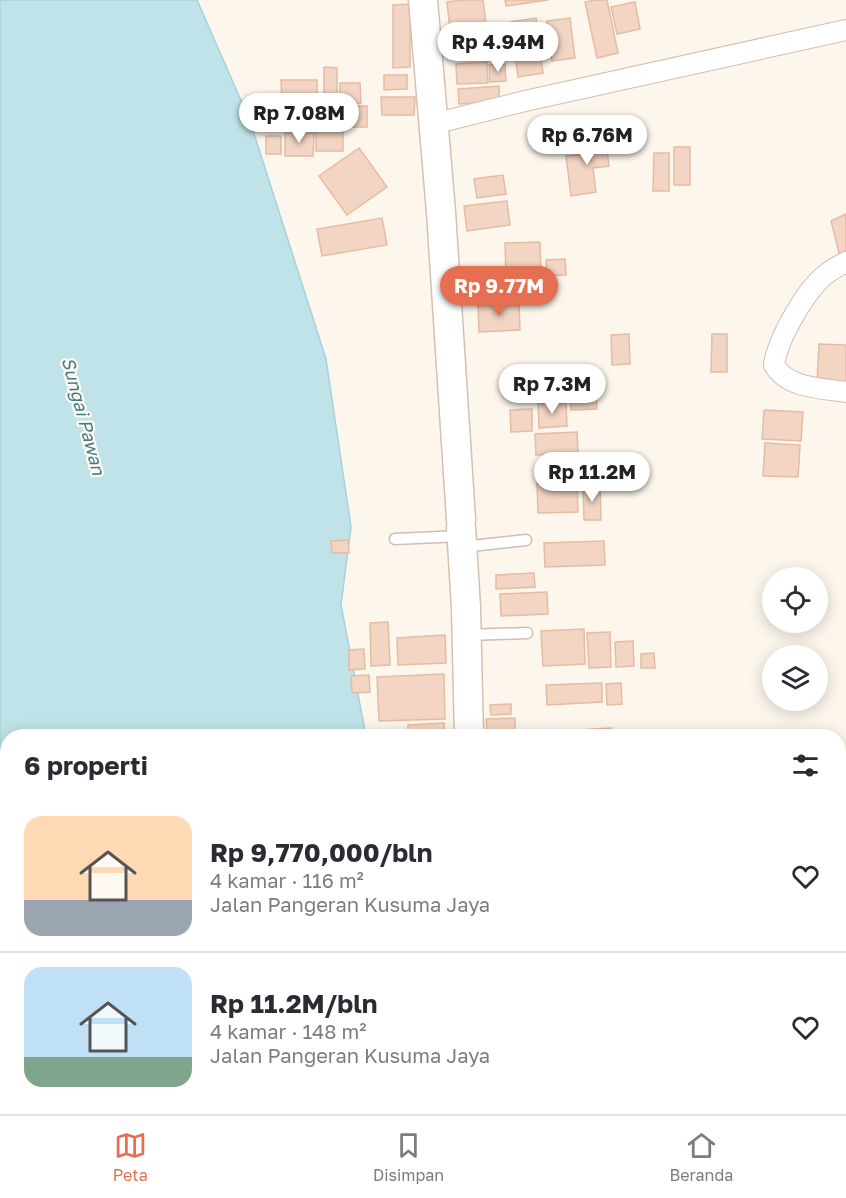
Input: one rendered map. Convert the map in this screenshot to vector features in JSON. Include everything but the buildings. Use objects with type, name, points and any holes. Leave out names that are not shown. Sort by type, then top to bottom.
[{"type":"street","points":[[423,0],[441,212],[461,532],[469,729]]},
{"type":"street","points":[[433,124],[525,101],[846,30]]},
{"type":"street","points":[[846,262],[828,273],[812,290],[784,332],[774,365],[783,376],[791,381],[846,392]]},
{"type":"lane","points":[[395,539],[461,532],[526,540]]},
{"type":"lane","points":[[466,634],[527,633]]},
{"type":"water","name":"Sungai Pawan","points":[[0,0],[197,0],[250,121],[326,359],[351,527],[341,605],[365,729],[0,729]]}]
